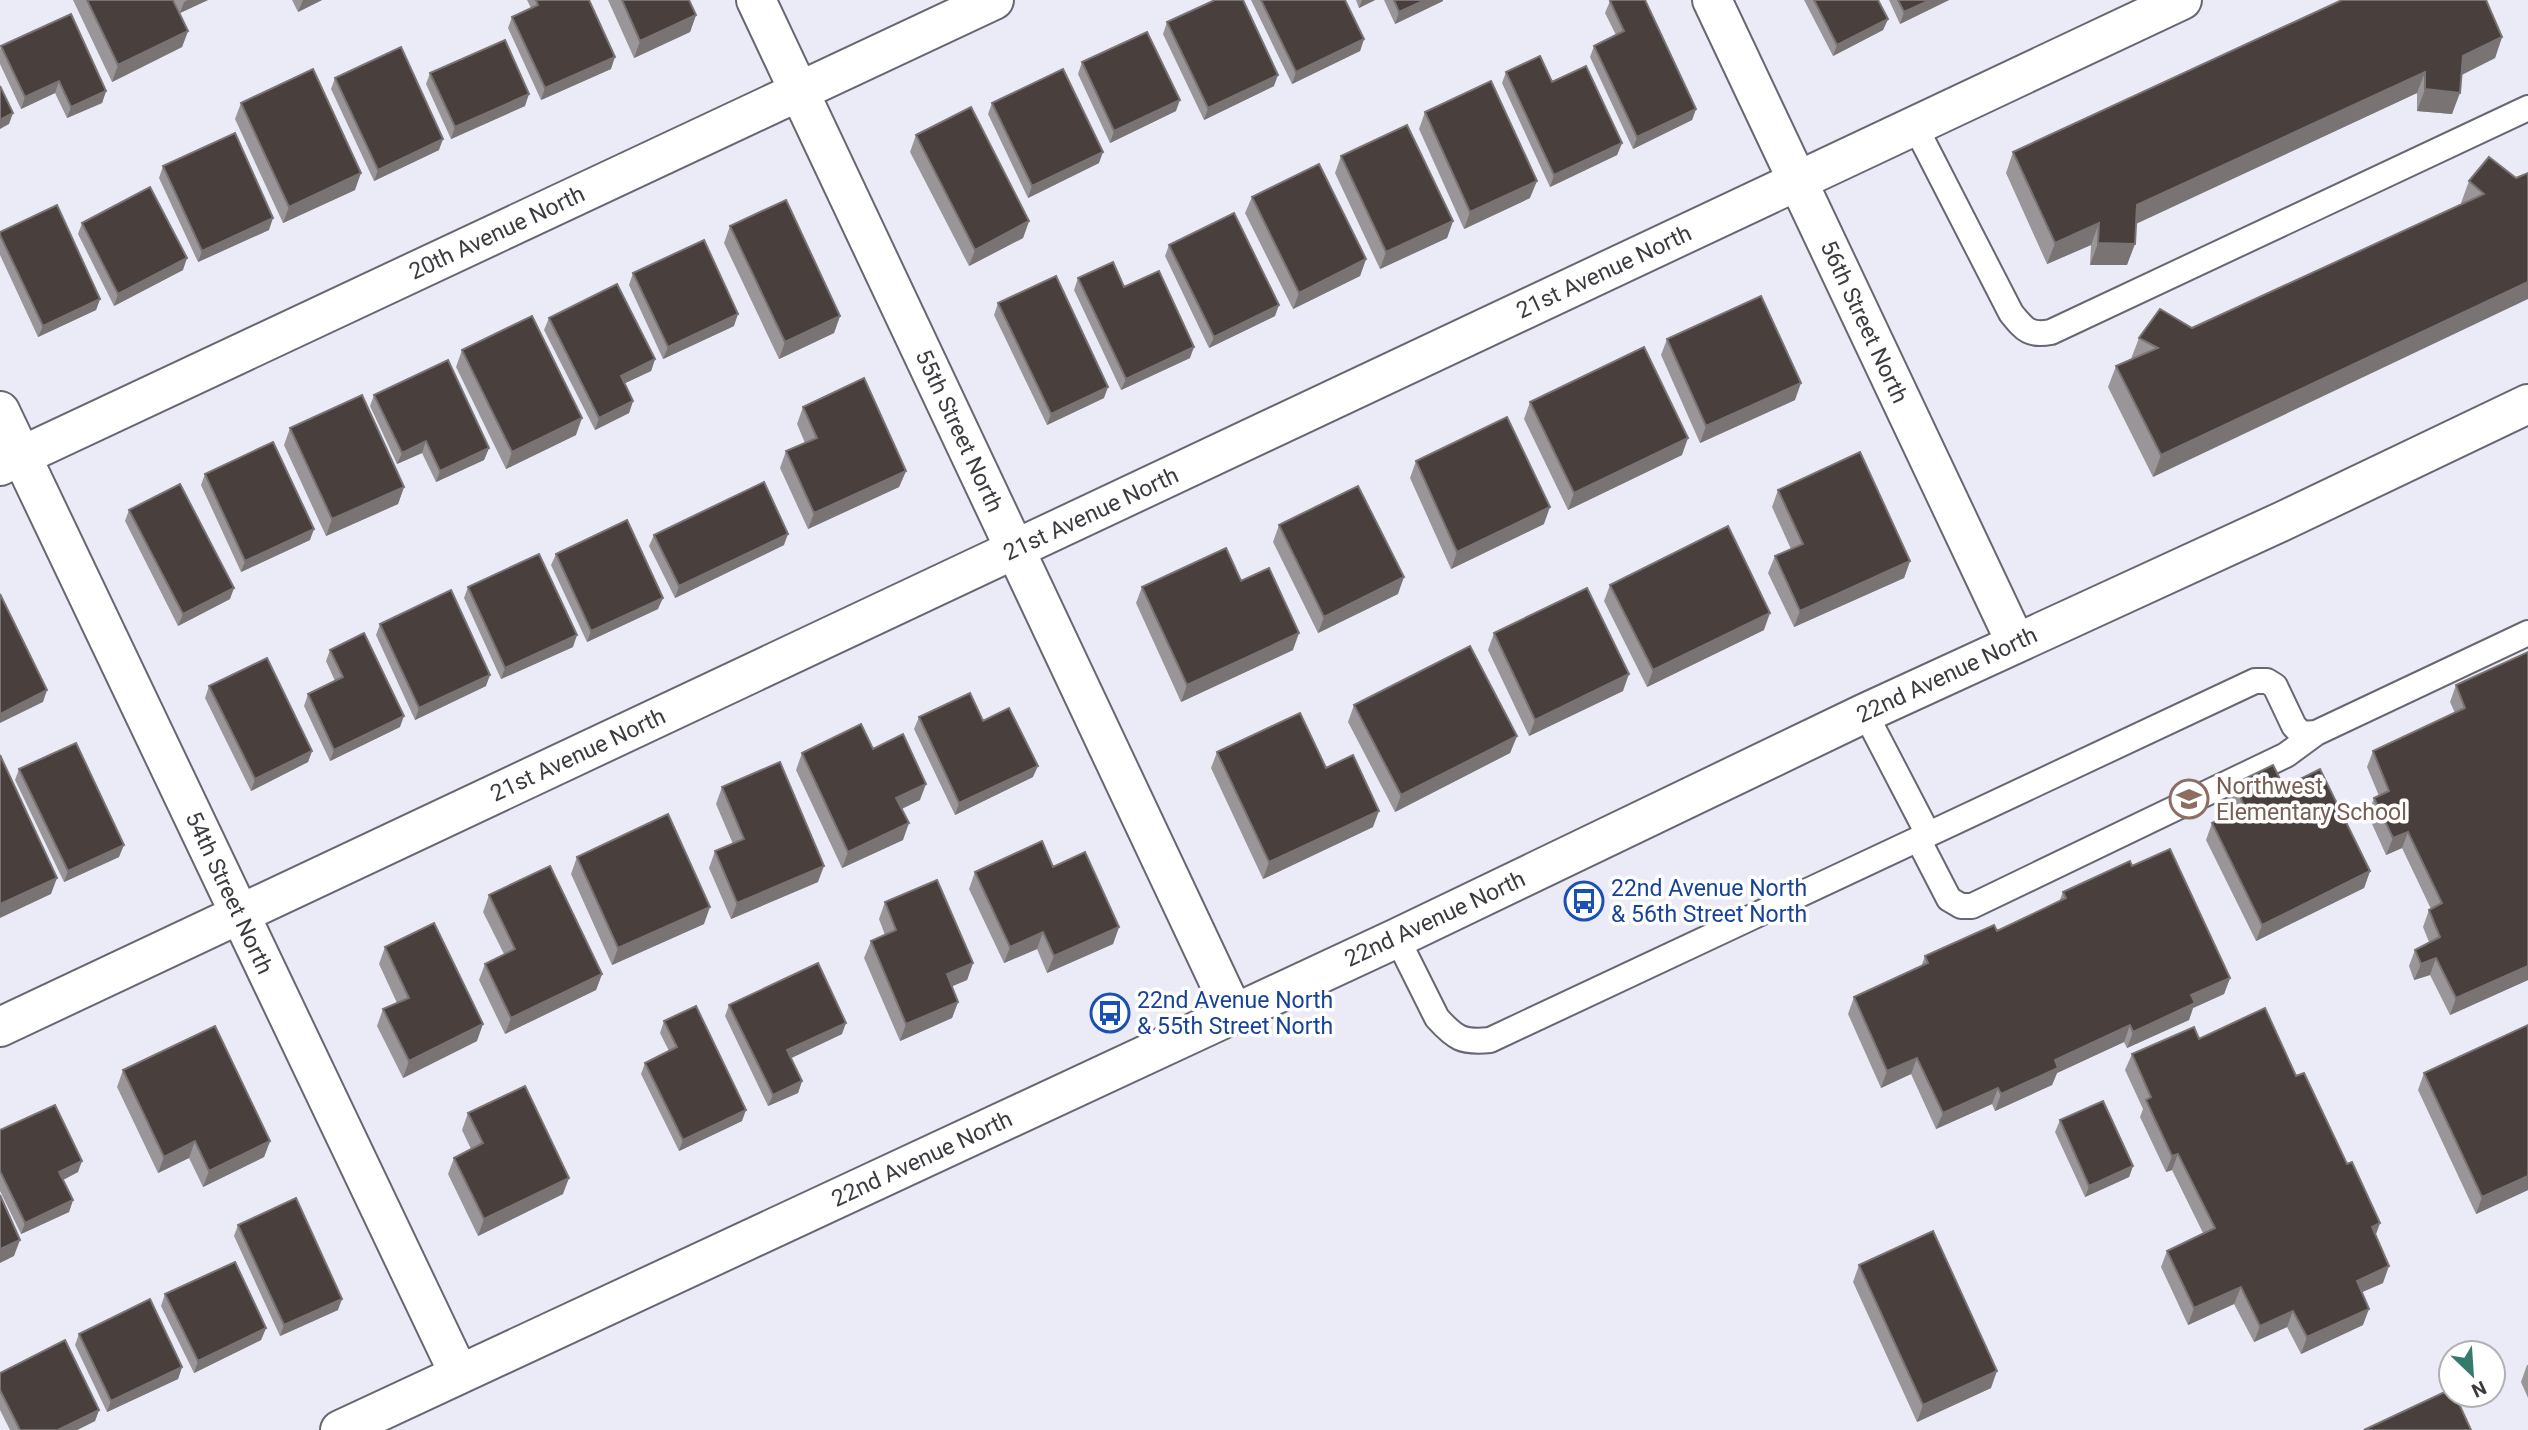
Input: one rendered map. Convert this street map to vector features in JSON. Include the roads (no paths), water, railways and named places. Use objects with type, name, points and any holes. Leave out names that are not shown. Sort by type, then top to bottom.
[{"type":"street","name":"55th Street North","points":[[756,0],[1234,1014]]},
{"type":"street","name":"20th Avenue North","points":[[11,461],[994,0]]},
{"type":"street","name":"56th Street North","points":[[1712,0],[2016,643]]},
{"type":"street","name":"21st Avenue North","points":[[0,1027],[2182,0]]},
{"type":"street","name":"22nd Avenue North","points":[[340,1430],[1397,938],[1865,713],[2285,520],[2528,404]]},
{"type":"street","name":"54th Street North","points":[[0,411],[11,461],[240,915],[459,1374]]},
{"type":"lane","points":[[1915,126],[2011,313],[2024,330],[2037,334],[2051,332],[2528,108]]},
{"type":"lane","points":[[1865,713],[1950,899],[1961,906],[1972,906],[2286,755],[2316,733],[2528,633]]},
{"type":"lane","points":[[1397,938],[1437,1018],[1457,1038],[1471,1042],[1490,1040],[2255,681],[2267,681],[2275,686],[2294,726],[2302,734],[2316,733]]},
{"type":"place","name":"Northwest Elementary School","points":[[2189,799]]},
{"type":"place","name":"22nd Avenue North & 56th Street North","points":[[1584,901]]},
{"type":"place","name":"22nd Avenue North & 55th Street North","points":[[1110,1013]]}]
